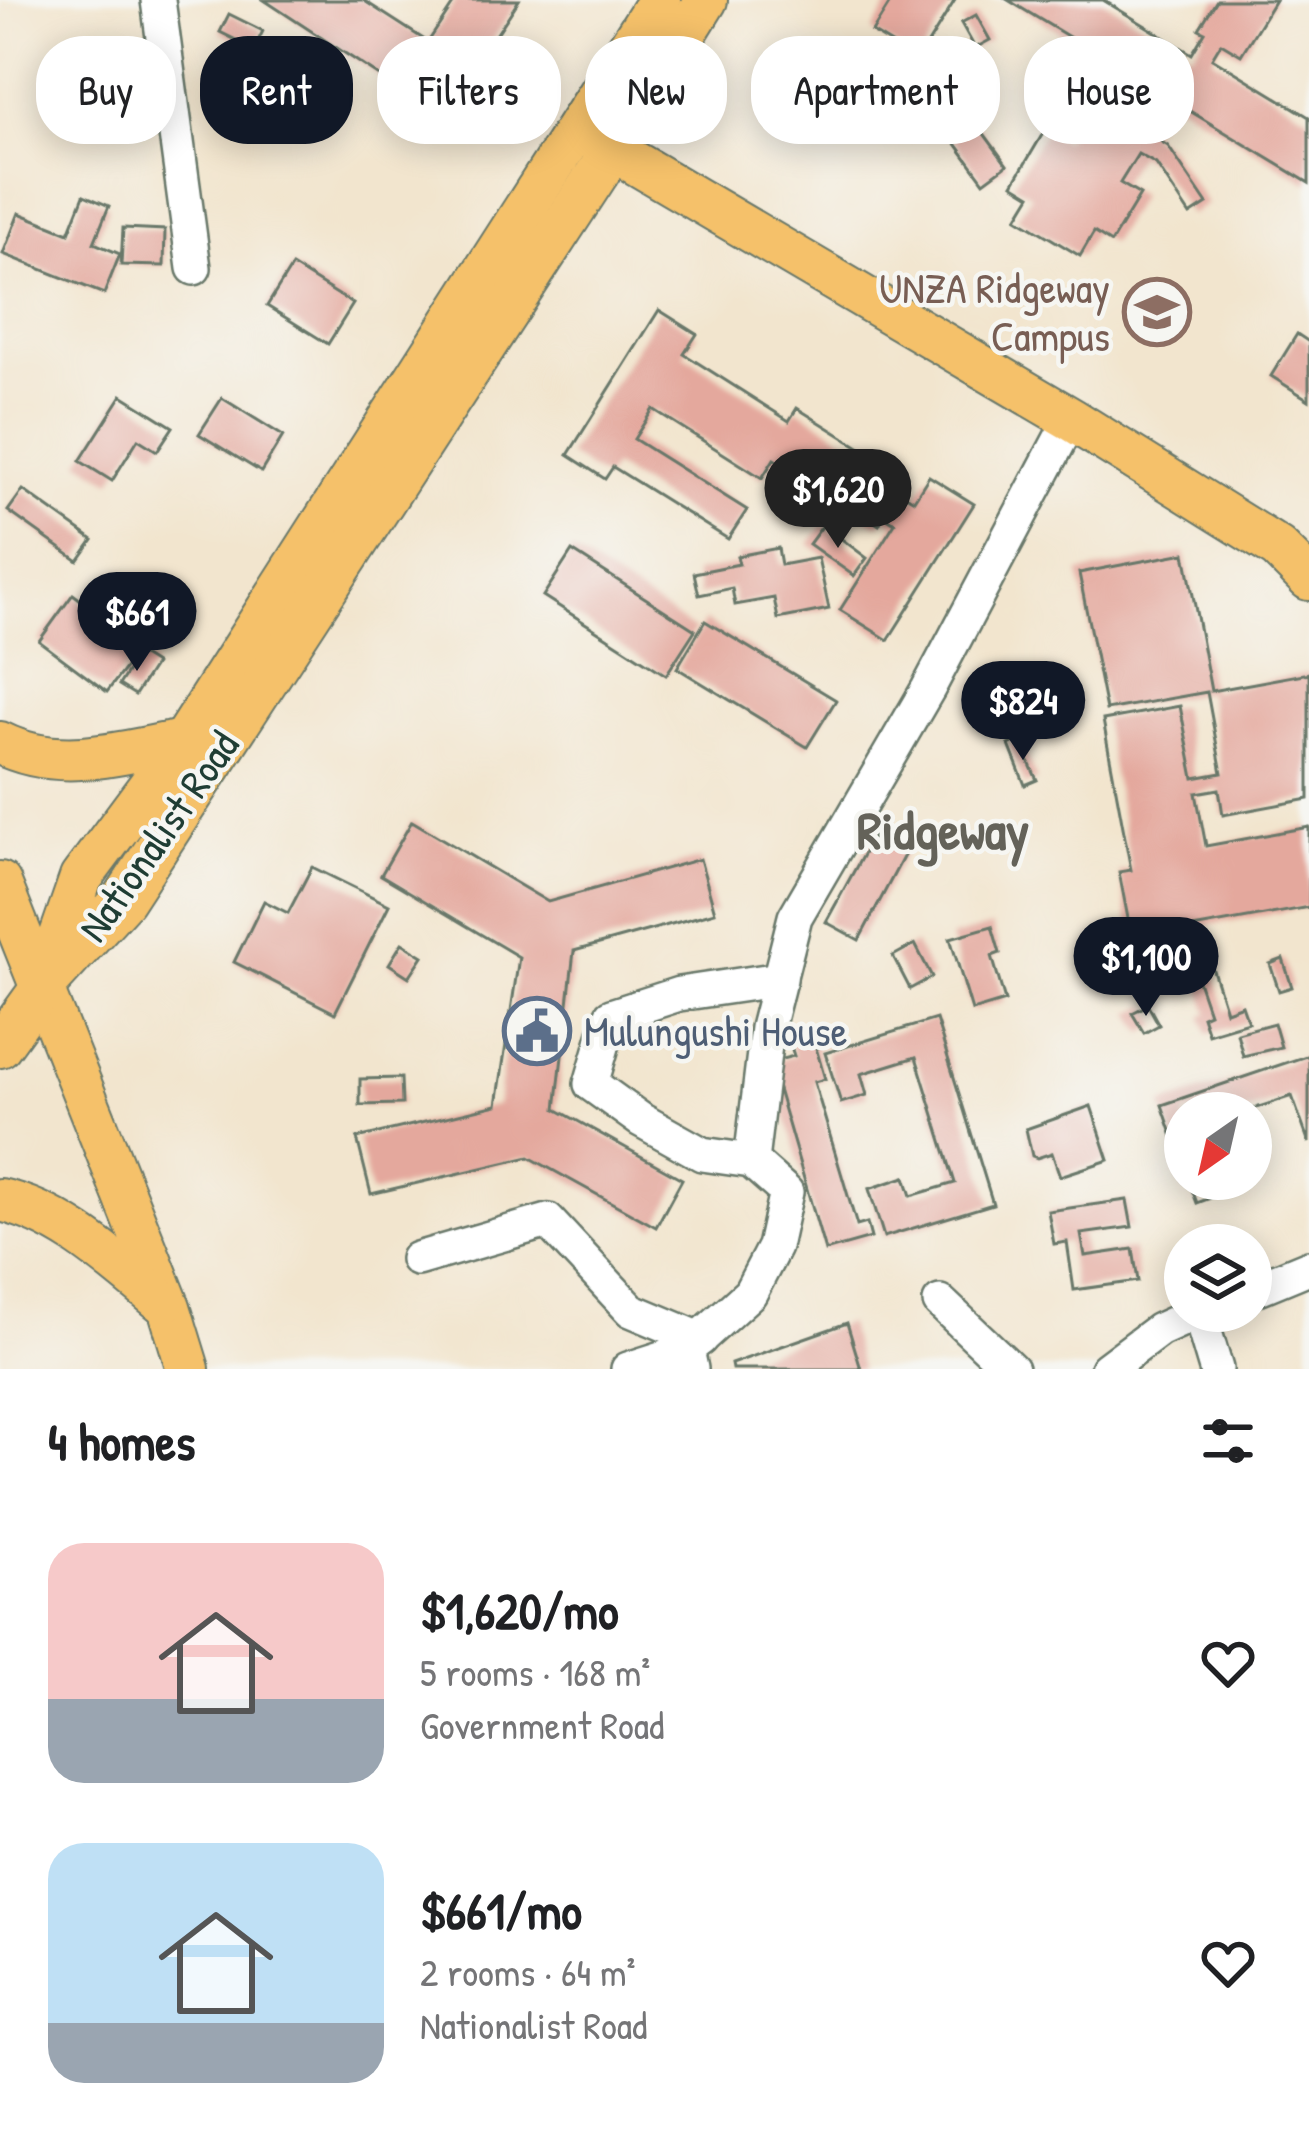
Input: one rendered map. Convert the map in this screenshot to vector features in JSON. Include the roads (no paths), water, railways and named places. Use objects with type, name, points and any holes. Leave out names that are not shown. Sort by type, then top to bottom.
[{"type":"main road","name":"Nationalist Road","points":[[642,36],[658,0]]},
{"type":"main road","name":"Nationalist Road","points":[[677,36],[706,0]]},
{"type":"main road","name":"Nationalist Road","points":[[42,988],[81,878],[183,741],[591,144]]},
{"type":"main road","name":"Nationalist Road","points":[[42,988],[123,900],[592,144]]},
{"type":"main road","points":[[601,144],[1071,419],[1278,548],[1309,579]]},
{"type":"main road","points":[[0,743],[45,758],[72,760],[183,741]]},
{"type":"main road","points":[[0,883],[169,1306],[188,1369]]},
{"type":"main road","points":[[0,928],[42,988]]},
{"type":"main road","points":[[0,1046],[42,988]]},
{"type":"main road","points":[[0,1200],[56,1222],[92,1243],[169,1306]]},
{"type":"street","points":[[158,0],[194,268]]},
{"type":"street","points":[[751,1161],[767,1028],[795,917],[928,689],[1071,419]]},
{"type":"street","points":[[628,1369],[693,1353],[750,1293],[774,1247],[786,1192],[751,1161],[702,1154],[641,1120],[591,1084],[610,1016],[679,994],[780,979]]},
{"type":"street","points":[[417,1258],[548,1221],[631,1310],[693,1353]]},
{"type":"street","points":[[1272,1283],[1309,1268]]},
{"type":"street","points":[[940,1302],[1011,1369]]},
{"type":"street","points":[[1107,1369],[1164,1328]]},
{"type":"street","points":[[1206,1332],[1216,1369]]},
{"type":"place","name":"UNZA Ridgeway Campus","points":[[1157,312]]},
{"type":"place","name":"Mulungushi House","points":[[537,1031]]},
{"type":"district","name":"Ridgeway","points":[[943,830]]}]
